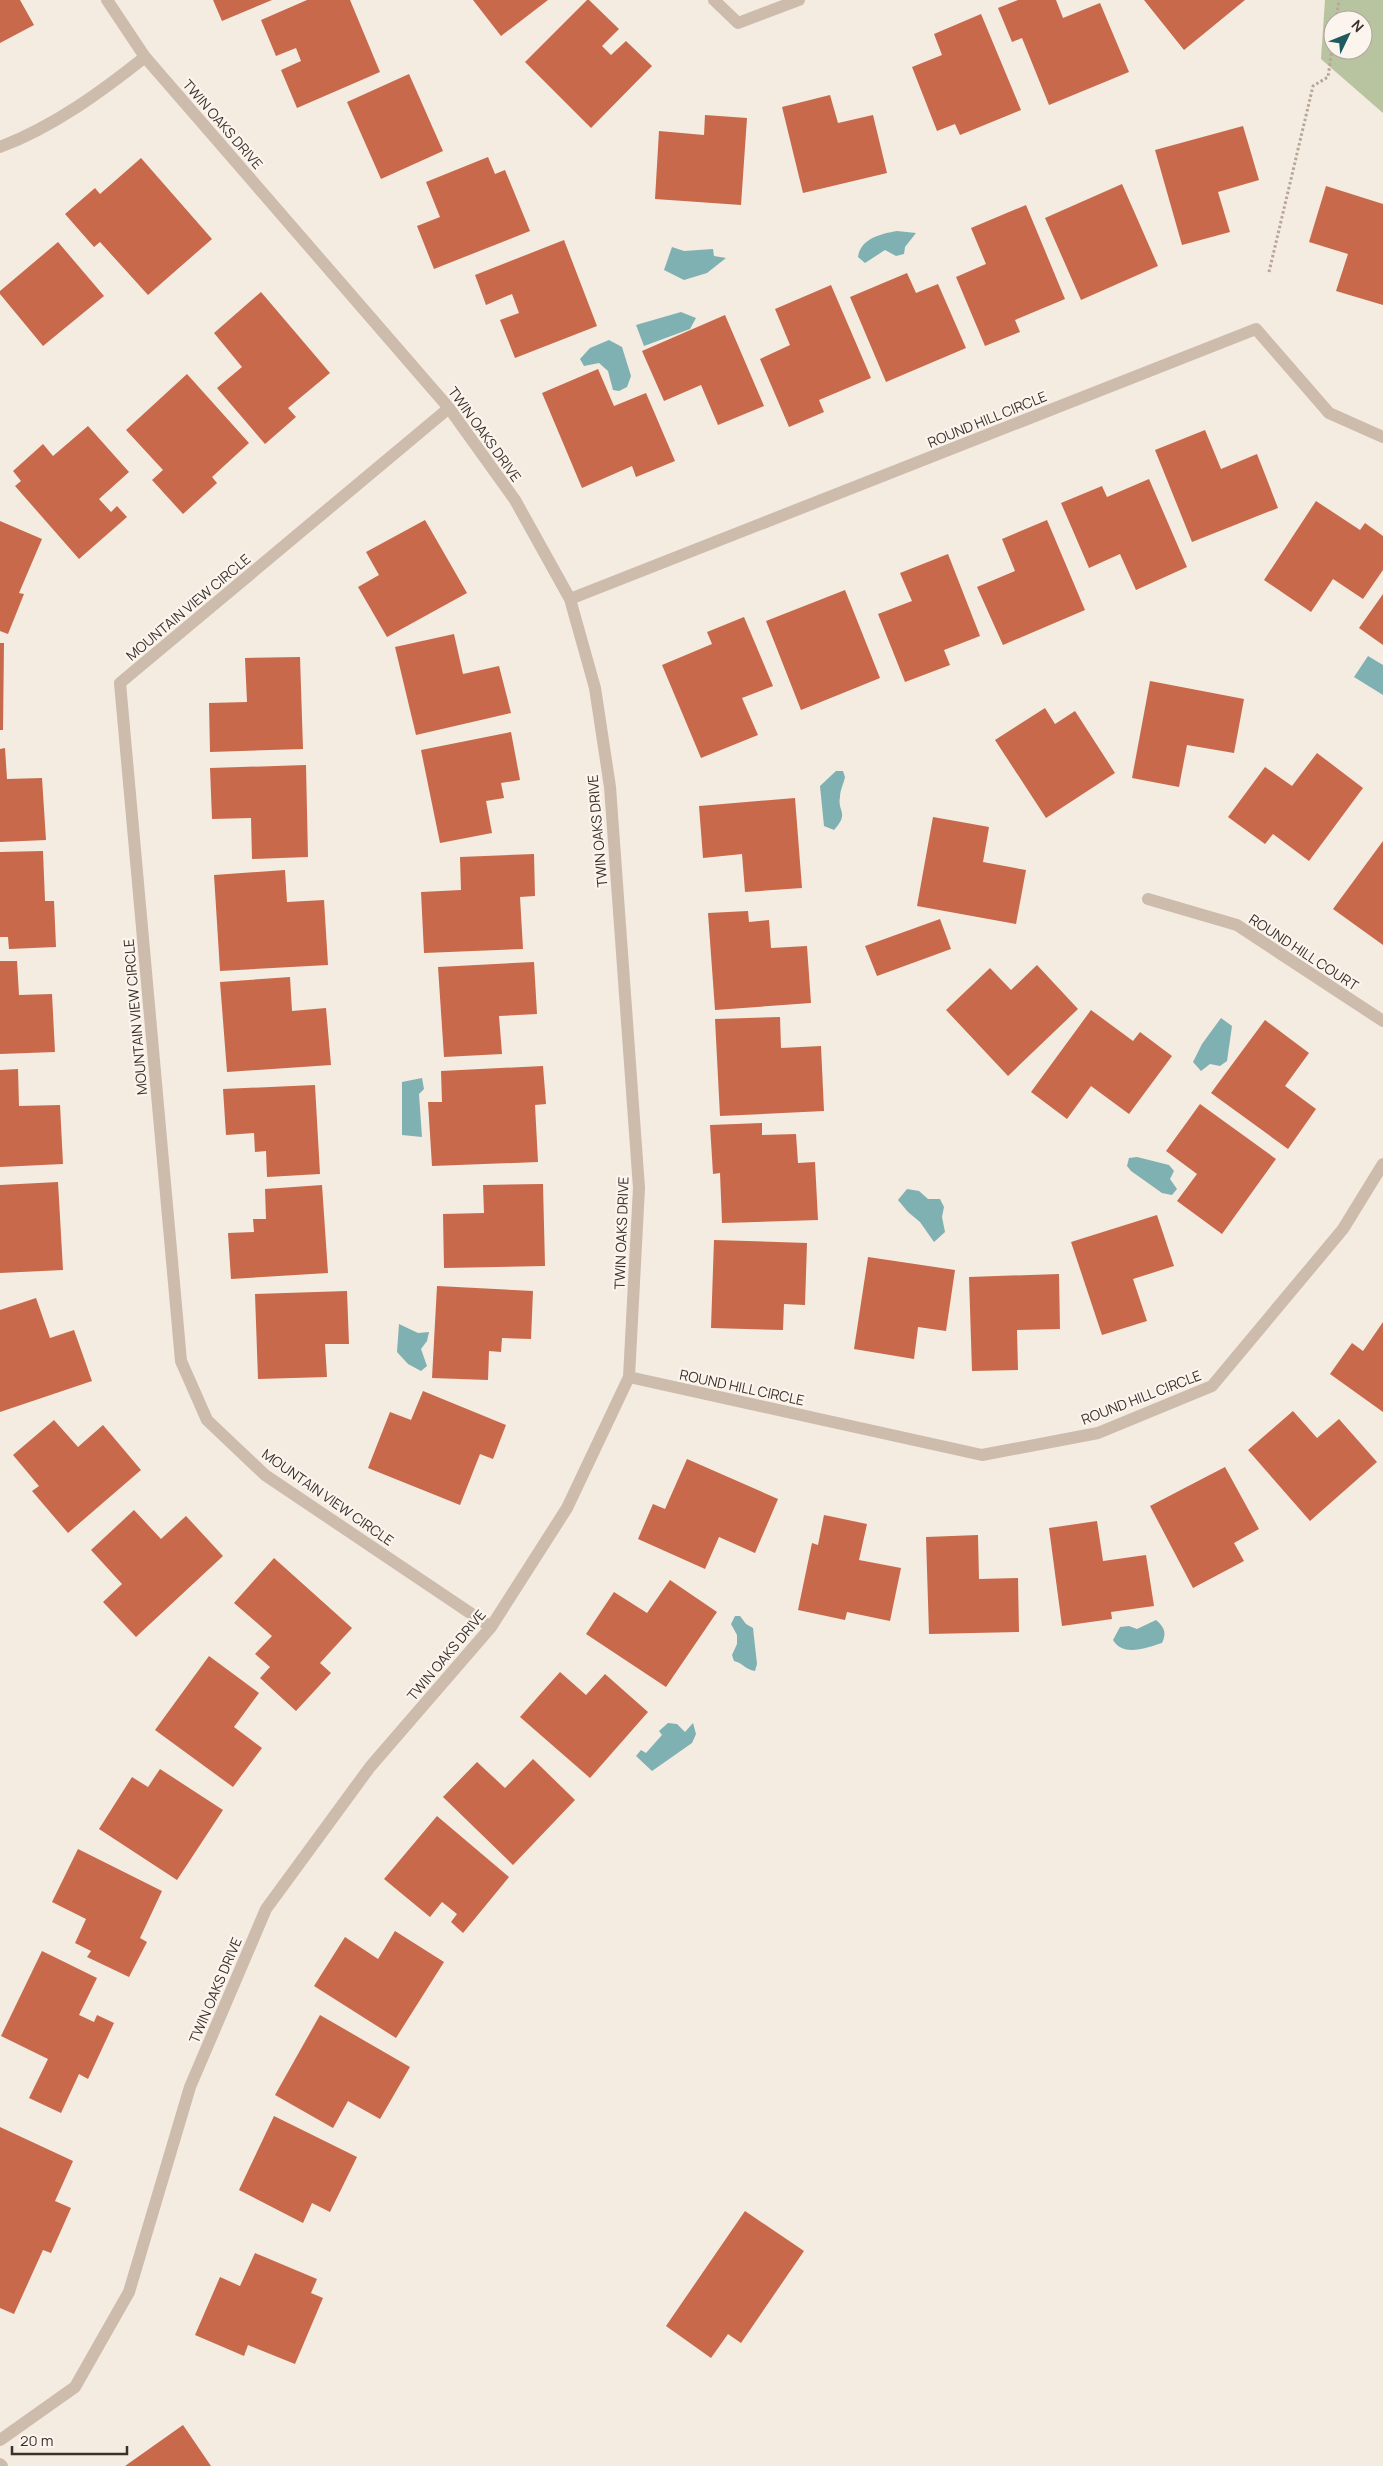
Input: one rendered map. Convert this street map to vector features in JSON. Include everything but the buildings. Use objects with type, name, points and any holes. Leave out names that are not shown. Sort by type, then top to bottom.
[{"type":"street","name":"TWIN OAKS DRIVE","points":[[0,2440],[76,2388],[129,2292],[190,2087],[266,1908],[370,1767],[491,1627],[567,1508],[629,1378],[639,1188],[610,787],[595,688],[570,599],[515,500],[449,408],[145,57],[107,0]]},
{"type":"street","points":[[714,0],[738,23],[799,0]]},
{"type":"street","points":[[0,147],[21,139],[102,91],[145,57]]},
{"type":"street","name":"ROUND HILL CIRCLE","points":[[570,599],[1256,329],[1329,413],[1383,437]]},
{"type":"street","name":"MOUNTAIN VIEW CIRCLE","points":[[449,408],[120,683],[181,1362],[207,1420],[265,1475],[491,1627]]},
{"type":"street","name":"ROUND HILL COURT","points":[[1148,900],[1237,925],[1383,1021]]},
{"type":"street","name":"ROUND HILL CIRCLE","points":[[629,1378],[982,1456],[1098,1433],[1212,1386],[1342,1229],[1383,1164]]},
{"type":"path","points":[[1270,272],[1313,86],[1328,77],[1330,60]]},
{"type":"green space","points":[[1325,0],[1383,0],[1383,113],[1321,59],[1323,30],[1323,60],[1373,60],[1373,10],[1324,10]]},
{"type":"water","points":[[897,231],[916,233],[905,247],[904,254],[896,256],[885,250],[865,263],[858,257],[863,245],[867,241]]},
{"type":"water","points":[[672,247],[684,251],[713,249],[714,256],[726,258],[707,273],[684,280],[664,270]]},
{"type":"water","points":[[681,312],[696,318],[690,329],[644,346],[636,325]]},
{"type":"water","points":[[609,340],[622,347],[631,376],[627,387],[619,391],[613,390],[608,371],[599,363],[584,366],[580,359],[590,348]]},
{"type":"water","points":[[1368,656],[1383,665],[1383,695],[1354,677]]},
{"type":"water","points":[[836,771],[843,771],[845,777],[840,802],[842,816],[834,830],[824,826],[820,786]]},
{"type":"water","points":[[1221,1018],[1232,1026],[1227,1061],[1220,1066],[1210,1064],[1201,1071],[1193,1062],[1202,1044]]},
{"type":"water","points":[[422,1078],[424,1089],[419,1094],[422,1137],[402,1135],[402,1082]]},
{"type":"water","points":[[1137,1157],[1169,1165],[1174,1171],[1170,1179],[1177,1189],[1172,1195],[1162,1193],[1131,1171],[1127,1166],[1129,1158]]},
{"type":"water","points":[[907,1189],[919,1191],[928,1199],[940,1199],[944,1207],[942,1217],[945,1232],[934,1242],[920,1222],[898,1200]]},
{"type":"water","points":[[399,1324],[418,1333],[429,1332],[427,1341],[421,1349],[427,1366],[421,1371],[408,1364],[397,1352]]},
{"type":"water","points":[[735,1616],[740,1616],[746,1624],[753,1628],[757,1664],[755,1671],[734,1661],[732,1655],[737,1644],[737,1635],[731,1624]]},
{"type":"water","points":[[1156,1620],[1164,1630],[1162,1643],[1142,1649],[1129,1650],[1117,1645],[1113,1640],[1120,1627],[1129,1626],[1137,1629]]},
{"type":"water","points":[[668,1723],[677,1724],[685,1732],[693,1723],[696,1734],[692,1743],[652,1771],[636,1756],[641,1750],[646,1753],[662,1735],[659,1731]]}]
